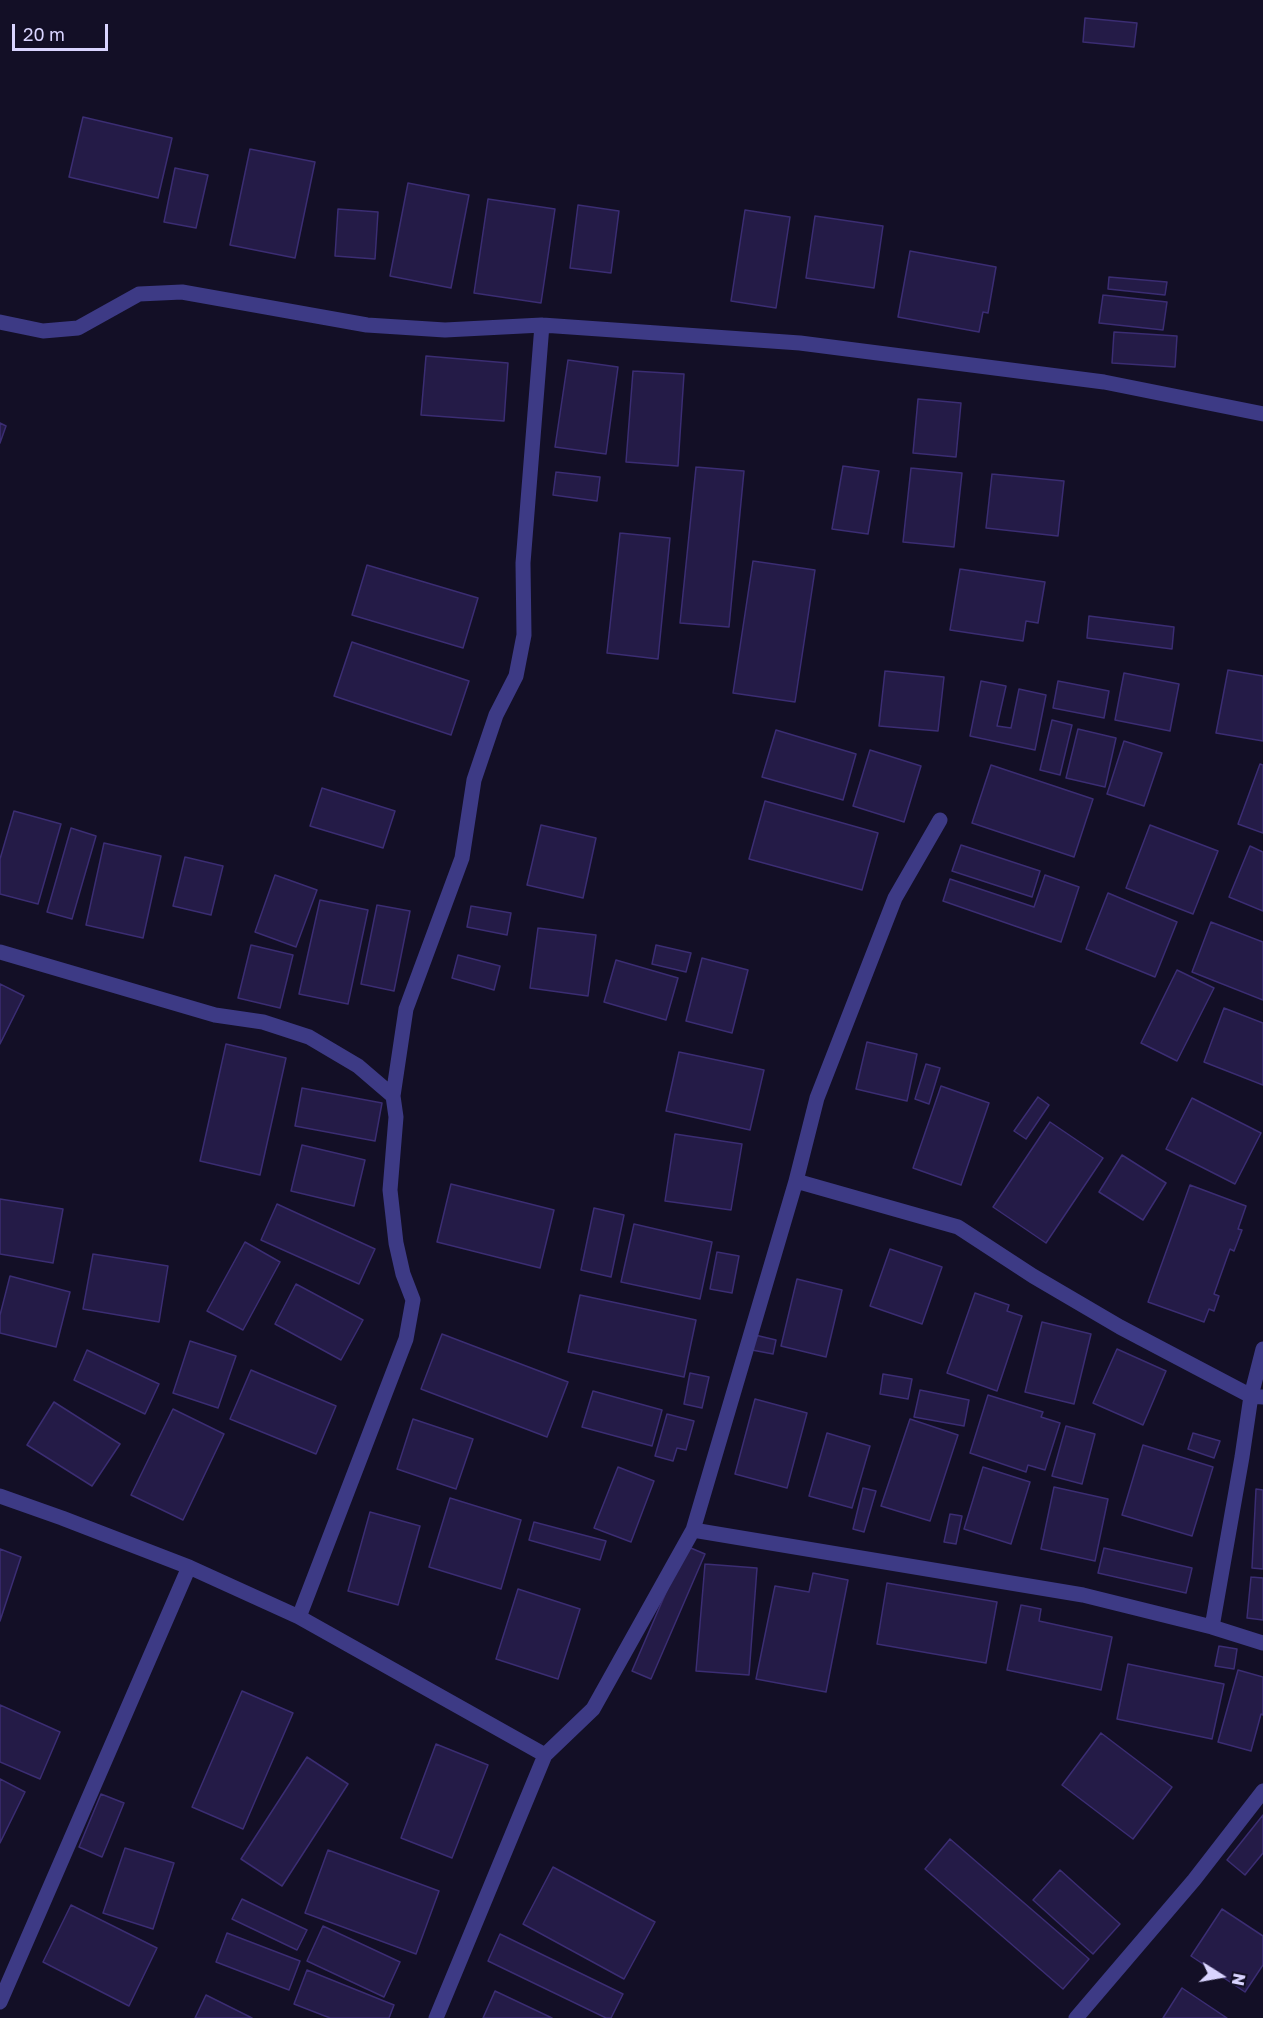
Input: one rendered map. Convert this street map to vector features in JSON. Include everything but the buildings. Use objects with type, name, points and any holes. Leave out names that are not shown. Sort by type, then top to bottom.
[{"type":"street","points":[[0,322],[43,331],[78,328],[139,294],[182,292],[367,325],[445,330],[542,325],[800,343],[1104,382],[1263,414]]},
{"type":"street","points":[[299,1617],[406,1339],[413,1300],[403,1274],[396,1243],[390,1190],[396,1117],[393,1096],[406,1009],[462,858],[474,780],[496,715],[516,676],[524,635],[523,563],[542,325]]},
{"type":"street","points":[[436,2018],[544,1755],[593,1709],[693,1530],[796,1181],[818,1098],[895,898],[940,820]]},
{"type":"street","points":[[0,952],[215,1015],[262,1022],[309,1037],[358,1066],[393,1096]]},
{"type":"street","points":[[796,1181],[958,1227],[1120,1327],[1257,1396]]},
{"type":"street","points":[[1212,1627],[1242,1457],[1257,1396],[1263,1349]]},
{"type":"street","points":[[0,1496],[189,1567],[299,1617],[544,1755]]},
{"type":"street","points":[[693,1530],[1083,1595],[1212,1627],[1263,1643]]},
{"type":"street","points":[[0,2002],[6,1971],[189,1567]]},
{"type":"street","points":[[1076,2018],[1194,1880],[1263,1791]]}]
